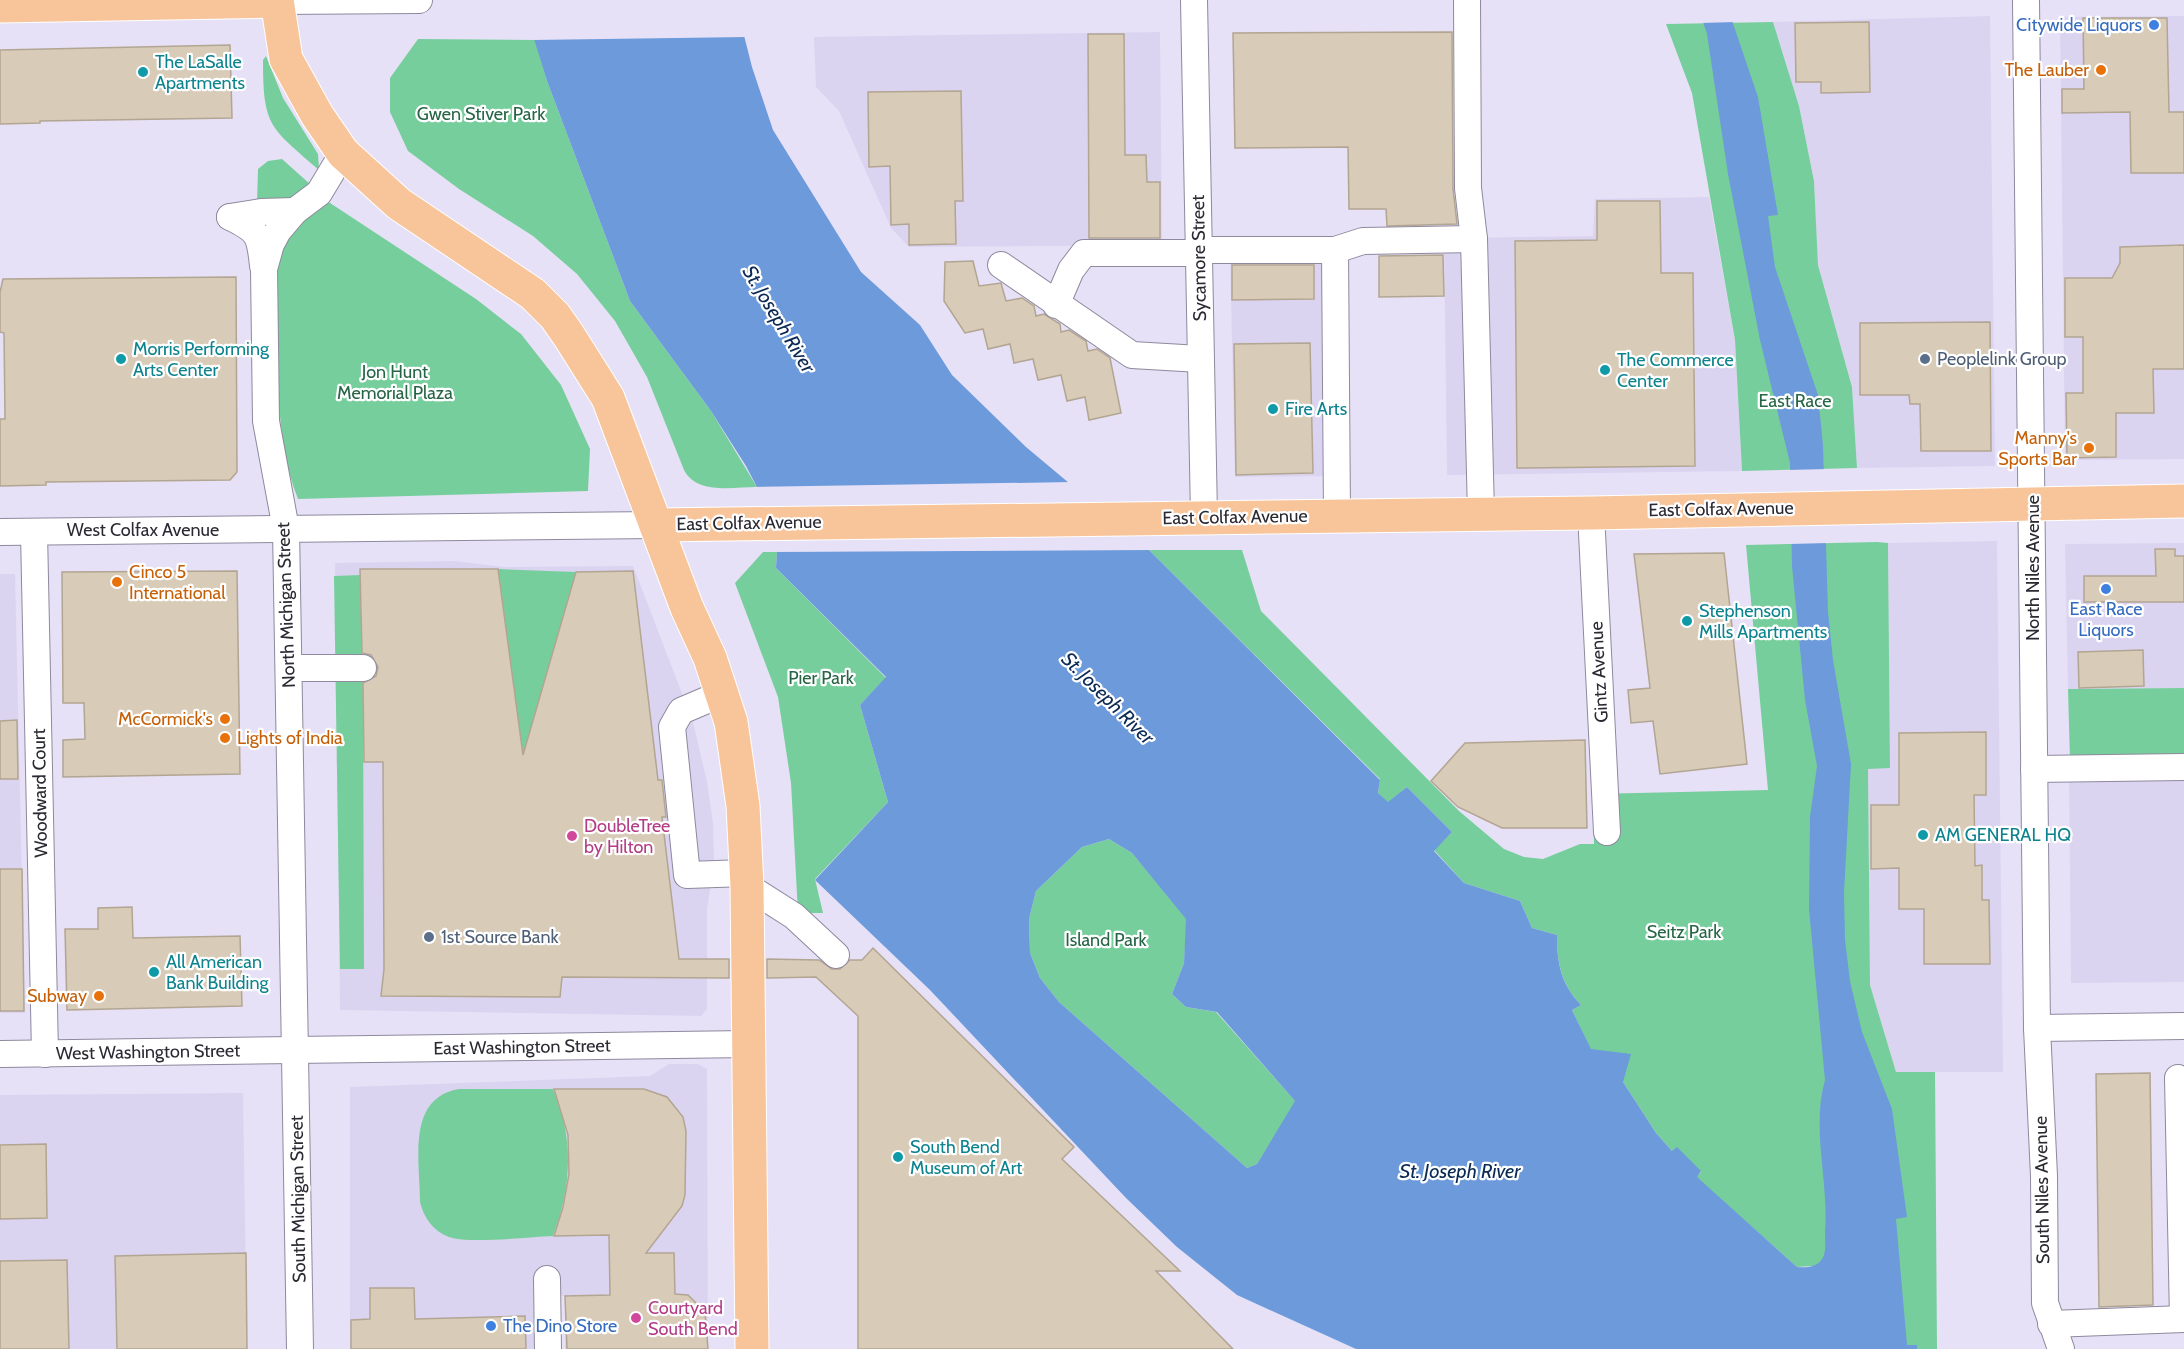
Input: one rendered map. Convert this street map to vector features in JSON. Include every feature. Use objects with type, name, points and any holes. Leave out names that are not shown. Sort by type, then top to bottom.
[{"type":"main road","points":[[0,6],[277,1],[286,59],[317,115],[343,153],[399,204],[533,294],[555,316],[608,398],[721,694],[731,722],[737,757],[746,880],[752,1349]]},
{"type":"main road","name":"East Colfax Avenue","points":[[656,525],[1204,516],[1591,513],[2033,502],[2184,501]]},
{"type":"street","points":[[277,1],[419,0]]},
{"type":"street","name":"Sycamore Street","points":[[1194,0],[1204,516]]},
{"type":"street","points":[[1467,0],[1468,188],[1474,239],[1481,513]]},
{"type":"street","name":"North Niles Avenue","points":[[2026,0],[2037,1028]]},
{"type":"street","name":"North Michigan Street","points":[[296,1050],[286,529],[266,422],[264,269],[271,244],[295,211],[319,193],[343,153]]},
{"type":"street","points":[[264,269],[261,240],[254,230],[230,217],[261,212],[295,211]]},
{"type":"street","points":[[1056,305],[1071,270],[1084,253],[1335,250],[1363,241],[1474,239]]},
{"type":"street","points":[[1335,250],[1337,516]]},
{"type":"street","points":[[1002,265],[1056,305],[1132,355],[1200,359]]},
{"type":"street","name":"Gintz Avenue","points":[[1591,513],[1607,832]]},
{"type":"street","name":"East Colfax Avenue","points":[[286,529],[656,525]]},
{"type":"street","name":"West Colfax Avenue","points":[[0,532],[286,529]]},
{"type":"street","name":"Woodward Court","points":[[34,531],[45,1053]]},
{"type":"street","points":[[289,668],[363,668]]},
{"type":"street","points":[[721,694],[681,711],[672,727],[687,875],[746,880],[794,916],[836,956]]},
{"type":"street","points":[[2034,769],[2184,767]]},
{"type":"street","points":[[2037,1028],[2184,1026]]},
{"type":"street","name":"South Niles Avenue","points":[[2037,1028],[2044,1176],[2045,1303],[2061,1349]]},
{"type":"street","name":"East Washington Street","points":[[296,1050],[748,1044]]},
{"type":"street","name":"West Washington Street","points":[[0,1054],[296,1050]]},
{"type":"street","name":"South Michigan Street","points":[[296,1050],[300,1349]]},
{"type":"street","points":[[2051,1324],[2183,1319],[2178,1078]]},
{"type":"street","points":[[546,1279],[548,1349]]},
{"type":"shaded area","points":[[1990,16],[1995,466],[1857,468],[1852,387],[1818,265],[1814,181],[1799,106],[1773,22]]},
{"type":"shaded area","points":[[2184,16],[2184,459],[2065,460],[2060,17]]},
{"type":"shaded area","points":[[1160,32],[1162,245],[909,247],[891,228],[839,111],[816,87],[814,37]]},
{"type":"shaded area","points":[[1709,197],[1735,340],[1742,471],[1447,475],[1444,238],[1593,236],[1595,199]]},
{"type":"shaded area","points":[[1327,253],[1332,476],[1235,477],[1230,254]]},
{"type":"shaded area","points":[[1997,541],[2003,1072],[1896,1072],[1870,985],[1868,768],[1890,768],[1888,543]]},
{"type":"shaded area","points":[[2184,543],[2184,688],[2068,689],[2065,544]]},
{"type":"shaded area","points":[[454,561],[504,567],[633,566],[693,722],[707,782],[713,823],[714,864],[707,909],[707,1009],[701,1016],[340,1010],[335,563]]},
{"type":"shaded area","points":[[0,574],[15,574],[25,1013],[0,1013]]},
{"type":"shaded area","points":[[2184,774],[2184,982],[2071,983],[2069,775]]},
{"type":"shaded area","points":[[669,1064],[698,1064],[707,1069],[708,1349],[565,1349],[565,1296],[535,1297],[535,1349],[350,1349],[350,1087],[650,1076]]},
{"type":"shaded area","points":[[243,1093],[247,1349],[0,1349],[0,1095]]},
{"type":"green space","name":"East Race","points":[[1773,22],[1799,106],[1814,181],[1818,265],[1852,387],[1857,468],[1742,471],[1735,340],[1692,93],[1666,24]]},
{"type":"green space","name":"Gwen Stiver Park","points":[[418,39],[535,40],[547,81],[630,301],[711,411],[757,487],[716,488],[690,478],[684,470],[647,377],[615,321],[577,274],[533,236],[459,189],[408,151],[390,112],[390,78]]},
{"type":"green space","points":[[266,56],[283,98],[318,154],[319,170],[280,134],[273,124],[268,113],[263,82],[263,60]]},
{"type":"green space","points":[[282,159],[311,185],[293,201],[257,204],[258,169],[268,161]]},
{"type":"green space","name":"Jon Hunt Memorial Plaza","points":[[327,201],[476,299],[521,334],[561,385],[590,449],[588,491],[298,499],[284,446],[280,417],[276,258],[297,220]]},
{"type":"green space","name":"Seitz Park","points":[[1888,543],[1890,768],[1868,769],[1870,985],[1896,1072],[1935,1072],[1937,1349],[1917,1349],[1917,1345],[1907,1345],[1813,1266],[1797,1267],[1696,1177],[1701,1172],[1672,1151],[1656,1133],[1623,1082],[1591,1050],[1572,1010],[1581,1005],[1569,989],[1562,973],[1557,935],[1532,928],[1520,901],[1464,883],[1434,850],[1452,832],[1407,787],[1388,803],[1378,793],[1380,779],[1149,550],[1242,550],[1261,611],[1459,811],[1504,849],[1524,857],[1543,859],[1580,844],[1594,844],[1593,794],[1768,790],[1746,545]]},
{"type":"green space","name":"Pier Park","points":[[763,552],[777,552],[776,568],[886,678],[860,705],[888,802],[815,879],[823,913],[798,913],[791,783],[778,697],[735,583]]},
{"type":"green space","points":[[498,569],[576,572],[523,761]]},
{"type":"green space","points":[[360,575],[363,693],[364,969],[340,969],[334,576]]},
{"type":"green space","points":[[2184,688],[2184,759],[2070,761],[2068,689]]},
{"type":"green space","name":"Island Park","points":[[1109,839],[1132,853],[1187,919],[1184,963],[1172,994],[1186,1007],[1216,1012],[1296,1102],[1257,1164],[1247,1168],[1059,1002],[1040,978],[1030,953],[1029,919],[1036,891],[1082,847]]},
{"type":"green space","points":[[459,1089],[553,1089],[565,1126],[568,1162],[564,1199],[553,1236],[484,1240],[458,1239],[438,1231],[427,1219],[420,1202],[418,1151],[423,1118],[431,1105],[442,1095]]},
{"type":"water","name":"St. Joseph River","points":[[522,0],[735,0],[752,67],[773,130],[861,272],[920,325],[952,375],[1026,447],[1149,550],[1380,780],[1378,793],[1388,802],[1407,787],[1452,832],[1434,851],[1464,883],[1520,901],[1532,928],[1557,935],[1562,973],[1569,989],[1581,1005],[1572,1010],[1591,1049],[1631,1054],[1623,1082],[1656,1133],[1672,1151],[1677,1147],[1701,1171],[1697,1177],[1797,1267],[1805,1267],[1820,1262],[1824,1255],[1826,1213],[1820,1136],[1821,1099],[1825,1080],[1809,909],[1810,817],[1817,766],[1805,700],[1792,566],[1790,463],[1760,340],[1728,174],[1707,34],[1696,0],[1725,0],[1758,97],[1778,215],[1768,216],[1775,267],[1818,395],[1823,445],[1828,612],[1833,660],[1851,764],[1844,893],[1845,940],[1850,981],[1862,1032],[1892,1109],[1907,1217],[1896,1219],[1907,1345],[1917,1345],[1917,1349],[1356,1349],[1237,1295],[1177,1247],[1126,1198],[930,990],[815,880],[888,802],[860,705],[886,677],[776,568],[777,552],[757,487],[746,466],[711,411],[630,301],[547,81]],"holes":[[[1109,839],[1132,853],[1186,919],[1184,963],[1172,994],[1186,1007],[1217,1012],[1295,1101],[1257,1164],[1247,1168],[1059,1002],[1040,978],[1030,953],[1029,919],[1036,891],[1082,847]]]},
{"type":"pier","points":[[519,0],[738,0],[747,37],[532,40]]},
{"type":"pier","points":[[1693,0],[1728,0],[1735,22],[1701,23]]},
{"type":"pier","points":[[1827,469],[1829,543],[1789,544],[1787,470]]},
{"type":"pier","points":[[1072,482],[1153,550],[774,552],[753,487]]},
{"type":"building","points":[[2083,18],[2167,18],[2169,112],[2184,112],[2184,173],[2131,173],[2130,112],[2062,113],[2062,89],[2084,89]]},
{"type":"building","points":[[1869,22],[1870,92],[1821,93],[1821,82],[1796,82],[1795,23]]},
{"type":"building","points":[[1452,32],[1453,188],[1457,224],[1387,226],[1386,209],[1349,209],[1348,147],[1235,148],[1233,33]]},
{"type":"building","points":[[1088,34],[1124,34],[1125,155],[1146,155],[1147,182],[1160,182],[1160,238],[1089,238]]},
{"type":"building","name":"The LaSalle Apartments","points":[[230,45],[232,118],[40,121],[40,123],[0,124],[0,50]]},
{"type":"building","points":[[961,91],[963,201],[955,201],[956,244],[909,245],[909,224],[891,225],[890,166],[869,167],[868,92]]},
{"type":"building","name":"The Commerce Center","points":[[1597,201],[1660,201],[1661,273],[1693,273],[1695,466],[1517,468],[1515,241],[1597,240]]},
{"type":"building","points":[[2184,245],[2184,369],[2153,369],[2154,413],[2116,413],[2116,457],[2067,458],[2066,393],[2083,393],[2083,337],[2065,337],[2065,278],[2112,278],[2120,263],[2120,247]]},
{"type":"building","points":[[1443,255],[1444,296],[1379,297],[1379,256]]},
{"type":"building","points":[[973,261],[979,286],[1001,283],[1006,301],[1022,298],[1034,306],[1036,316],[1044,314],[1060,324],[1061,332],[1069,330],[1086,341],[1088,351],[1097,349],[1110,358],[1121,413],[1089,420],[1085,397],[1067,401],[1061,375],[1038,380],[1033,359],[1014,363],[1010,344],[988,349],[983,329],[965,333],[944,301],[945,262]]},
{"type":"building","points":[[1232,265],[1314,265],[1314,299],[1232,300]]},
{"type":"building","name":"Morris Performing Arts Center","points":[[236,277],[237,472],[230,480],[46,482],[46,485],[0,486],[0,419],[5,419],[4,333],[0,332],[0,292],[3,279]]},
{"type":"building","name":"Peoplelink Group","points":[[1990,322],[1991,451],[1921,451],[1920,404],[1910,404],[1909,395],[1860,395],[1860,323]]},
{"type":"building","name":"Fire Arts","points":[[1310,343],[1313,473],[1236,475],[1234,344]]},
{"type":"building","points":[[2155,549],[2175,549],[2175,556],[2184,556],[2184,602],[2084,602],[2084,576],[2156,576]]},
{"type":"building","name":"Stephenson Mills Apartments","points":[[1724,553],[1747,764],[1660,774],[1653,721],[1631,723],[1628,690],[1650,688],[1634,554]]},
{"type":"building","points":[[360,569],[498,569],[523,755],[576,572],[633,571],[658,780],[662,780],[666,817],[662,817],[679,959],[729,959],[729,978],[562,977],[560,997],[381,996],[384,969],[383,762],[364,762],[363,683],[376,676],[378,667],[371,655],[362,653]]},
{"type":"building","points":[[237,571],[240,774],[63,777],[63,740],[85,739],[84,703],[63,703],[62,572]]},
{"type":"building","points":[[2143,650],[2144,686],[2079,688],[2078,652]]},
{"type":"building","points":[[17,720],[18,779],[0,779],[0,721]]},
{"type":"building","name":"AM GENERAL HQ","points":[[1986,732],[1986,795],[1974,795],[1975,866],[1982,865],[1982,900],[1989,900],[1990,964],[1924,964],[1924,909],[1899,909],[1899,868],[1871,869],[1871,805],[1899,805],[1899,733]]},
{"type":"building","points":[[1585,740],[1587,828],[1502,828],[1458,807],[1431,781],[1465,743]]},
{"type":"building","points":[[0,869],[22,869],[24,1011],[0,1011]]},
{"type":"building","name":"All American Bank Building","points":[[132,907],[133,938],[240,936],[242,1006],[67,1010],[65,929],[98,929],[98,908]]},
{"type":"building","points":[[873,948],[1074,1147],[1062,1159],[1180,1271],[1156,1271],[1233,1349],[858,1349],[858,1016],[816,977],[767,978],[767,959],[819,960],[832,969],[840,969],[850,960],[862,960]]},
{"type":"building","points":[[2150,1073],[2153,1305],[2099,1307],[2096,1074]]},
{"type":"building","points":[[554,1089],[644,1089],[667,1097],[683,1117],[686,1131],[685,1195],[682,1206],[646,1253],[674,1253],[675,1294],[688,1295],[705,1312],[708,1349],[567,1349],[565,1296],[610,1295],[609,1235],[554,1236],[563,1207],[569,1174],[568,1135]]},
{"type":"building","points":[[46,1144],[47,1218],[0,1219],[0,1145]]},
{"type":"building","points":[[246,1253],[247,1349],[117,1349],[115,1256]]},
{"type":"building","points":[[67,1260],[69,1349],[0,1349],[0,1261]]},
{"type":"building","points":[[370,1288],[414,1288],[415,1319],[525,1316],[526,1349],[351,1349],[351,1320],[370,1319]]},
{"type":"place","name":"Citywide Liquors","points":[[2154,25]]},
{"type":"place","name":"The Lauber","points":[[2101,70]]},
{"type":"place","name":"The LaSalle Apartments","points":[[143,72]]},
{"type":"place","name":"Morris Performing Arts Center","points":[[121,359]]},
{"type":"place","name":"Peoplelink Group","points":[[1925,359]]},
{"type":"place","name":"The Commerce Center","points":[[1605,370]]},
{"type":"place","name":"Fire Arts","points":[[1273,409]]},
{"type":"place","name":"Manny's Sports Bar","points":[[2089,448]]},
{"type":"place","name":"Cinco 5 International","points":[[117,582]]},
{"type":"place","name":"East Race Liquors","points":[[2106,589]]},
{"type":"place","name":"Stephenson Mills Apartments","points":[[1687,621]]},
{"type":"place","name":"McCormick's","points":[[225,719]]},
{"type":"place","name":"Lights of India","points":[[225,738]]},
{"type":"place","name":"AM GENERAL HQ","points":[[1923,835]]},
{"type":"place","name":"DoubleTree by Hilton","points":[[572,836]]},
{"type":"place","name":"1st Source Bank","points":[[429,937]]},
{"type":"place","name":"All American Bank Building","points":[[154,972]]},
{"type":"place","name":"Subway","points":[[99,996]]},
{"type":"place","name":"South Bend Museum of Art","points":[[898,1157]]},
{"type":"place","name":"Courtyard South Bend","points":[[636,1318]]},
{"type":"place","name":"The Dino Store","points":[[491,1326]]}]
